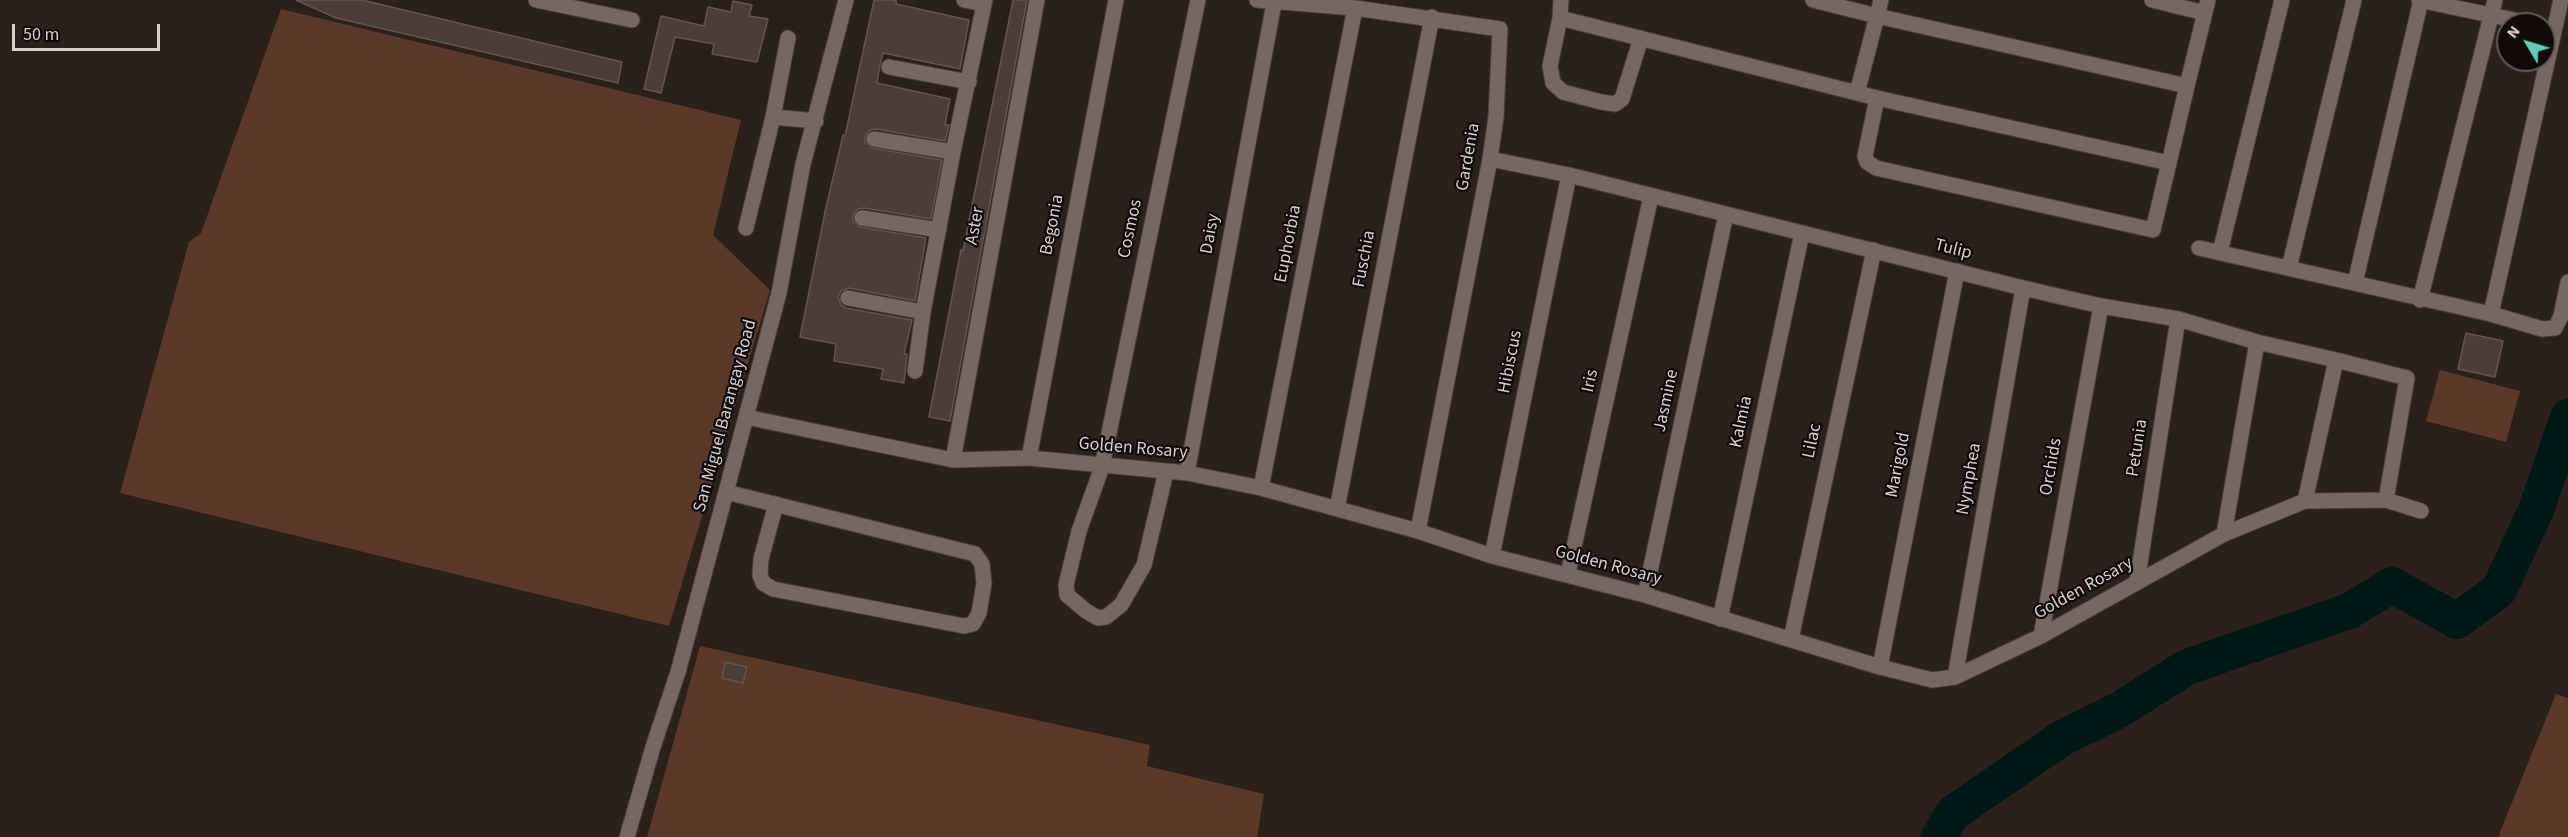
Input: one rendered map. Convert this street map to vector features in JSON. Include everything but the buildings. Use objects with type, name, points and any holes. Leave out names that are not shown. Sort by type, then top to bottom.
[{"type":"street","points":[[536,0],[632,20]]},
{"type":"street","name":"San Miguel Barangay Road","points":[[627,837],[656,737],[678,672],[779,293],[804,164],[846,0]]},
{"type":"street","points":[[915,371],[923,312],[953,152],[985,2],[964,0]]},
{"type":"street","name":"Aster","points":[[954,460],[1036,0]]},
{"type":"street","name":"Begonia","points":[[1029,458],[1116,0]]},
{"type":"street","name":"Cosmos","points":[[1166,472],[1144,565],[1121,605],[1113,613],[1098,618],[1067,595],[1066,585],[1078,531],[1102,467],[1198,0]]},
{"type":"street","name":"Gardenia","points":[[1257,0],[1432,17],[1500,29],[1496,117],[1490,159],[1418,531]]},
{"type":"street","points":[[1561,0],[1560,18],[1550,66],[1552,83],[1563,92],[1615,104],[1622,99],[1641,38]]},
{"type":"street","points":[[1812,0],[2187,86]]},
{"type":"street","points":[[1857,93],[1881,0]]},
{"type":"street","points":[[1877,98],[1865,156],[1867,162],[1876,168],[2153,230],[2206,6],[2152,0]]},
{"type":"street","points":[[2220,252],[2282,0]]},
{"type":"street","points":[[2289,268],[2354,0]]},
{"type":"street","points":[[2355,283],[2420,0],[2493,7],[2420,300]]},
{"type":"street","points":[[2556,24],[2561,0]]},
{"type":"street","name":"Daisy","points":[[1187,473],[1274,3]]},
{"type":"street","name":"Euphorbia","points":[[1261,488],[1355,8]]},
{"type":"street","name":"Fuschia","points":[[1337,509],[1432,17]]},
{"type":"street","points":[[1560,18],[1877,98],[2169,163]]},
{"type":"street","points":[[746,228],[773,117],[788,38]]},
{"type":"street","points":[[890,66],[969,82]]},
{"type":"street","points":[[2491,314],[2545,72]]},
{"type":"street","points":[[773,117],[816,121]]},
{"type":"street","points":[[874,138],[953,152]]},
{"type":"street","name":"Tulip","points":[[1490,159],[1569,175],[2101,306],[2178,319],[2257,342],[2406,378],[2386,500]]},
{"type":"street","name":"Hibiscus","points":[[1492,556],[1569,175]]},
{"type":"street","name":"Iris","points":[[1568,574],[1651,196]]},
{"type":"street","name":"Jasmine","points":[[1645,595],[1726,214]]},
{"type":"street","points":[[862,218],[939,230]]},
{"type":"street","name":"Kalmia","points":[[1720,619],[1802,233]]},
{"type":"street","points":[[2199,248],[2420,300],[2491,314],[2542,329],[2555,328],[2568,282]]},
{"type":"street","name":"Lilac","points":[[1791,639],[1874,250]]},
{"type":"street","name":"Marigold","points":[[1880,667],[1957,271]]},
{"type":"street","name":"Nymphea","points":[[1955,678],[2024,288]]},
{"type":"street","points":[[848,298],[923,312]]},
{"type":"street","name":"Orchids","points":[[2042,636],[2101,306]]},
{"type":"street","name":"Petunia","points":[[2137,582],[2178,319]]},
{"type":"street","points":[[2224,534],[2257,342]]},
{"type":"street","points":[[2305,501],[2336,360]]},
{"type":"street","name":"Golden Rosary","points":[[746,417],[954,460],[1029,458],[1102,467],[1187,473],[1261,488],[1418,531],[1492,556],[1645,595],[1880,667],[1932,680],[1955,678],[2042,636],[2224,534],[2305,501],[2386,500],[2421,511]]},
{"type":"street","points":[[726,492],[776,504],[975,554],[982,564],[984,583],[979,612],[973,624],[964,626],[773,589],[763,583],[760,575],[761,559],[776,504]]},
{"type":"shaded area","points":[[281,9],[741,120],[713,235],[770,290],[669,626],[120,493],[189,242],[201,233]]},
{"type":"shaded area","points":[[2440,370],[2520,391],[2506,442],[2426,421]]},
{"type":"shaded area","points":[[700,646],[1150,745],[1147,766],[1264,794],[1257,837],[647,837]]},
{"type":"shaded area","points":[[2556,694],[2568,698],[2568,837],[2498,837]]},
{"type":"waterway","points":[[1939,837],[1952,814],[2062,738],[2119,710],[2187,667],[2349,611],[2392,585],[2457,621],[2499,590],[2536,510],[2568,417]]}]
